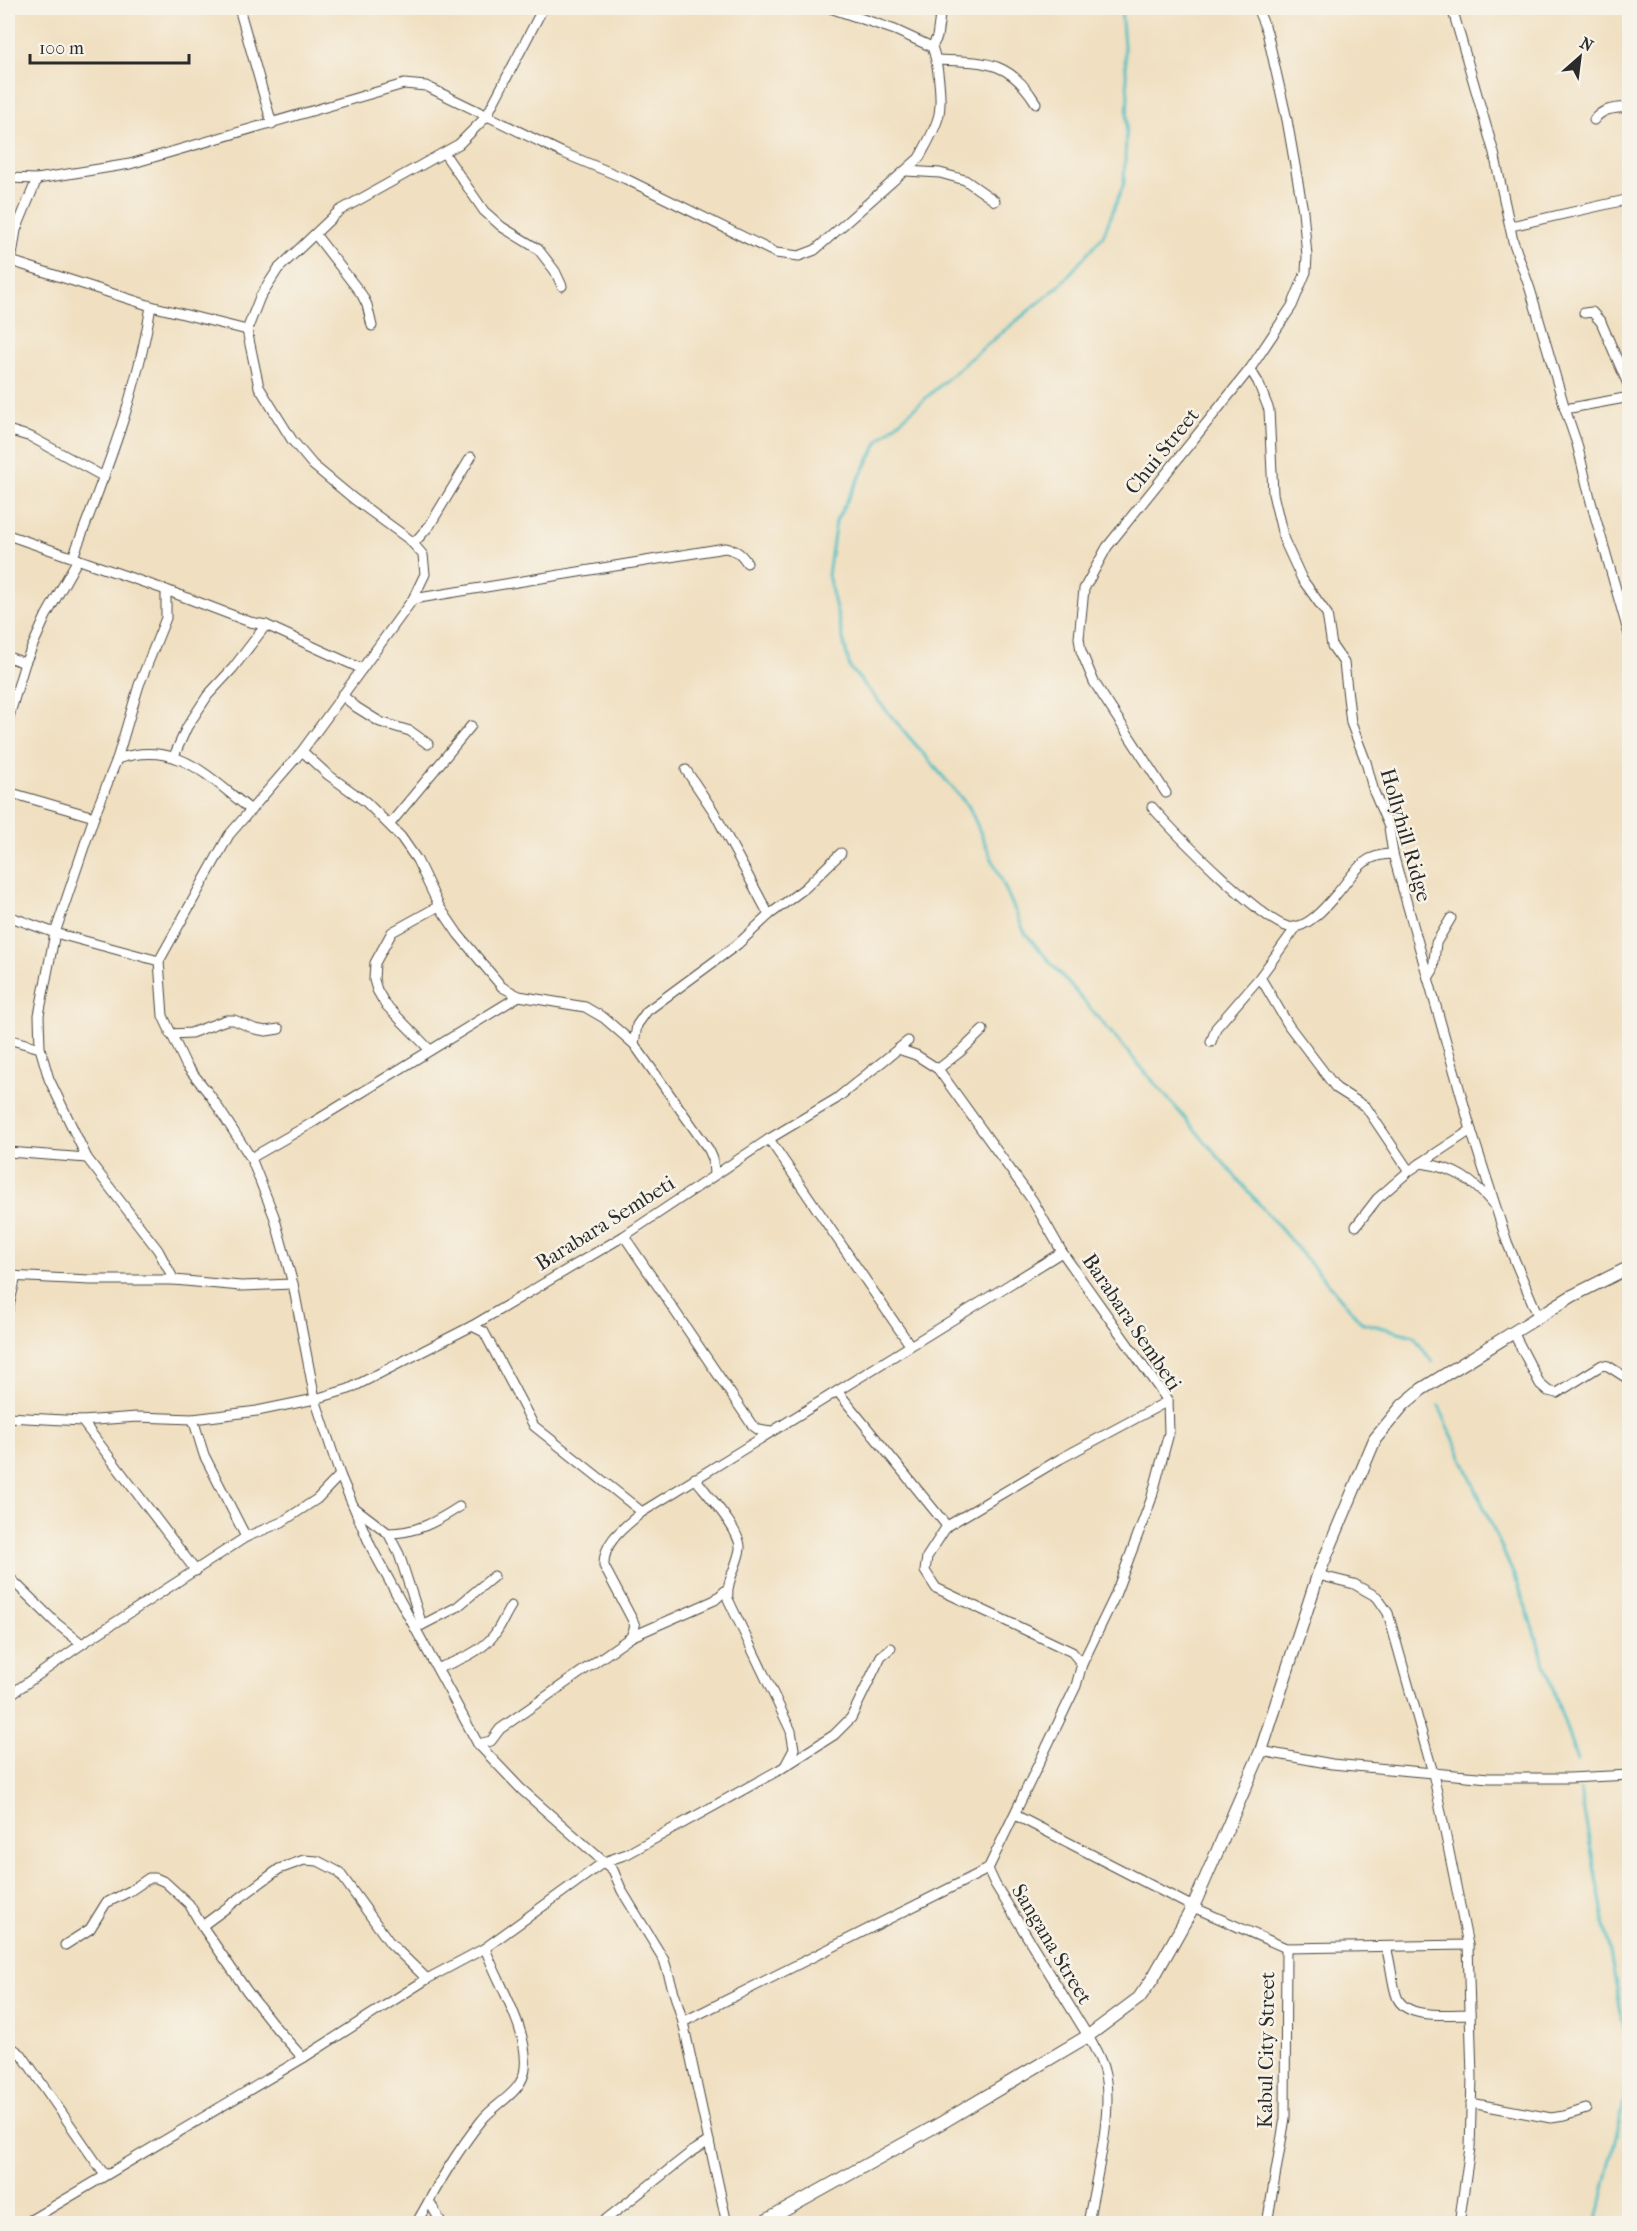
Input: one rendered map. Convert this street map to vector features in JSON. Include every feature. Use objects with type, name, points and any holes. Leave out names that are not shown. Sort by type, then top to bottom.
[{"type":"street","points":[[239,8],[272,124]]},
{"type":"street","points":[[543,8],[486,117],[459,144],[339,211],[278,269],[260,297],[247,330],[259,387],[292,440],[313,465],[413,544],[423,555],[425,574],[413,598],[302,751],[229,835],[159,961],[163,1016],[186,1065],[210,1095],[251,1158],[273,1216],[293,1284],[315,1399],[340,1475],[370,1547],[418,1625],[478,1744],[521,1789],[613,1870],[622,1891],[664,1960],[683,2022],[727,2223]]},
{"type":"street","points":[[8,178],[37,179],[130,164],[404,84],[426,86],[486,117],[626,179],[776,253],[800,256],[815,250],[919,158],[939,113],[937,60],[932,47],[895,30],[830,8]]},
{"type":"street","points":[[932,47],[937,37],[941,8]]},
{"type":"street","name":"Chui Street","points":[[1166,793],[1094,682],[1081,651],[1079,638],[1084,589],[1107,547],[1250,369],[1292,306],[1306,272],[1303,211],[1287,120],[1267,32],[1257,8]]},
{"type":"street","points":[[1452,8],[1494,153],[1513,241],[1577,444],[1629,638]]},
{"type":"street","points":[[937,60],[981,62],[1013,73],[1026,86],[1036,103]]},
{"type":"street","points":[[1594,120],[1607,110],[1629,107]]},
{"type":"street","points":[[444,153],[484,211],[502,227],[538,249],[555,271],[562,286]]},
{"type":"street","points":[[906,171],[940,173],[965,180],[995,201]]},
{"type":"street","points":[[37,179],[16,230],[9,261],[151,306],[247,330]]},
{"type":"street","points":[[1511,226],[1629,199]]},
{"type":"street","points":[[315,234],[362,295],[372,326]]},
{"type":"street","points":[[8,720],[25,663],[76,558],[125,419],[145,345],[151,306]]},
{"type":"street","points":[[1584,313],[1592,312],[1601,322],[1629,389]]},
{"type":"street","name":"Hollyhill Ridge","points":[[1250,369],[1269,410],[1273,494],[1284,540],[1302,579],[1327,614],[1332,646],[1344,663],[1351,723],[1366,762],[1374,792],[1389,827],[1393,854],[1471,1130],[1507,1242],[1538,1316]]},
{"type":"street","points":[[1565,409],[1629,397]]},
{"type":"street","points":[[8,430],[31,437],[104,477]]},
{"type":"street","points":[[413,544],[429,525],[471,457]]},
{"type":"street","points":[[8,535],[266,626],[362,669]]},
{"type":"street","points":[[413,598],[725,548],[742,554],[747,563]]},
{"type":"street","points":[[166,590],[166,618],[139,686],[117,759],[94,817],[55,933],[39,1015],[40,1048],[49,1080],[87,1158],[158,1250],[174,1280]]},
{"type":"street","points":[[174,756],[186,727],[208,695],[266,626]]},
{"type":"street","points":[[8,657],[25,663]]},
{"type":"street","points":[[342,695],[380,722],[410,731],[428,744]]},
{"type":"street","points":[[390,824],[471,726]]},
{"type":"street","points":[[302,751],[390,824],[417,860],[439,906],[458,934],[502,987],[519,996],[585,1007],[604,1018],[634,1044],[709,1150],[713,1159],[714,1175]]},
{"type":"street","points":[[117,759],[133,754],[155,752],[174,756],[198,769],[251,810]]},
{"type":"street","points":[[686,770],[714,812],[769,915]]},
{"type":"street","points":[[8,792],[94,817]]},
{"type":"street","points":[[1152,807],[1171,829],[1266,916],[1289,927],[1305,923],[1326,907],[1365,859],[1393,854]]},
{"type":"street","points":[[634,1044],[637,1025],[646,1011],[738,944],[769,915],[805,888],[841,853]]},
{"type":"street","points":[[430,1050],[385,1004],[374,980],[375,963],[392,932],[439,906]]},
{"type":"street","points":[[8,916],[55,933],[159,961]]},
{"type":"street","points":[[1428,978],[1433,970],[1436,943],[1451,918]]},
{"type":"street","points":[[1212,1042],[1216,1028],[1260,977],[1297,926]]},
{"type":"street","points":[[1260,977],[1289,1026],[1336,1088],[1366,1107],[1409,1171]]},
{"type":"street","points":[[251,1158],[519,996]]},
{"type":"street","points":[[170,1034],[191,1033],[226,1020],[234,1020],[266,1031],[279,1029]]},
{"type":"street","points":[[938,1069],[983,1030]]},
{"type":"street","points":[[8,1039],[40,1048]]},
{"type":"street","name":"Barabara Sembeti","points":[[8,1417],[82,1421],[137,1417],[193,1419],[257,1411],[315,1399],[349,1389],[472,1326],[624,1236],[769,1139],[836,1099],[908,1041]]},
{"type":"street","name":"Barabara Sembeti","points":[[898,1049],[916,1055],[938,1069],[1033,1201],[1062,1251],[1168,1401],[1169,1433],[1151,1500],[1114,1598],[1082,1664],[1076,1686],[988,1869]]},
{"type":"street","points":[[1356,1226],[1377,1199],[1409,1171],[1471,1130]]},
{"type":"street","points":[[769,1139],[910,1345]]},
{"type":"street","points":[[8,1152],[87,1158]]},
{"type":"street","points":[[1421,1163],[1443,1167],[1468,1179],[1477,1185],[1497,1209]]},
{"type":"street","points":[[624,1236],[752,1425],[759,1430],[770,1432]]},
{"type":"street","points":[[631,1637],[635,1626],[604,1566],[603,1557],[613,1539],[642,1512],[1062,1251]]},
{"type":"street","points":[[760,2223],[943,2122],[1088,2036],[1139,1998],[1153,1978],[1193,1907],[1261,1751],[1318,1575],[1375,1439],[1387,1422],[1422,1389],[1538,1316],[1597,1282],[1629,1267]]},
{"type":"street","points":[[8,1310],[12,1276],[90,1281],[174,1280],[241,1286],[293,1284]]},
{"type":"street","points":[[472,1326],[484,1332],[534,1426],[642,1512]]},
{"type":"street","points":[[1513,1332],[1540,1384],[1548,1391],[1557,1393],[1602,1365],[1608,1366],[1629,1380]]},
{"type":"street","points":[[838,1392],[947,1526]]},
{"type":"street","points":[[1082,1664],[1072,1652],[936,1588],[927,1577],[925,1565],[927,1557],[947,1526],[1060,1460],[1168,1401]]},
{"type":"street","points":[[193,1419],[204,1455],[246,1537]]},
{"type":"street","points":[[82,1421],[196,1571]]},
{"type":"street","points":[[8,1695],[246,1537],[291,1516],[317,1499],[340,1475]]},
{"type":"street","points":[[695,1478],[735,1531],[740,1542],[740,1550],[727,1589],[728,1599],[791,1731],[794,1749],[786,1765]]},
{"type":"street","points":[[353,1507],[388,1533],[399,1554],[418,1625]]},
{"type":"street","points":[[388,1533],[414,1531],[434,1524],[459,1507]]},
{"type":"street","points":[[1318,1575],[1354,1584],[1377,1597],[1388,1613],[1433,1773],[1468,1945],[1472,2103],[1470,2148],[1459,2223]]},
{"type":"street","points":[[8,1576],[56,1623],[82,1644]]},
{"type":"street","points":[[418,1625],[457,1607],[494,1576]]},
{"type":"street","points":[[478,1744],[491,1741],[500,1729],[631,1637],[715,1600],[727,1589]]},
{"type":"street","points":[[438,1668],[459,1660],[484,1646],[494,1635],[511,1606]]},
{"type":"street","points":[[24,2223],[303,2058],[427,1979],[485,1948],[604,1862],[627,1854],[786,1765],[834,1735],[858,1707],[881,1656],[891,1648]]},
{"type":"street","points":[[1261,1751],[1332,1764],[1489,1778],[1629,1775]]},
{"type":"street","points":[[1015,1815],[1193,1907],[1286,1948],[1468,1945]]},
{"type":"street","points":[[202,1926],[279,1869],[304,1860],[318,1860],[339,1872],[390,1943],[427,1979]]},
{"type":"street","points":[[683,2022],[988,1869]]},
{"type":"street","name":"Sangana Street","points":[[988,1869],[1088,2036],[1102,2066],[1106,2100],[1104,2129],[1088,2223]]},
{"type":"street","points":[[65,1945],[90,1929],[105,1903],[149,1878],[165,1882],[189,1904],[247,1991],[303,2058]]},
{"type":"street","points":[[1386,1947],[1392,1965],[1397,1997],[1401,2004],[1409,2010],[1424,2014],[1470,2014]]},
{"type":"street","points":[[416,2223],[452,2163],[484,2118],[516,2089],[525,2071],[525,2056],[518,2022],[485,1948]]},
{"type":"street","name":"Kabul City Street","points":[[1267,2223],[1285,2118],[1286,1948]]},
{"type":"street","points":[[8,2045],[22,2055],[104,2174]]},
{"type":"street","points":[[1472,2103],[1551,2118],[1586,2109]]},
{"type":"street","points":[[600,2223],[690,2153],[709,2141]]},
{"type":"street","points":[[429,2201],[442,2223]]},
{"type":"waterway","points":[[1121,8],[1128,96],[1124,183],[1103,236],[1059,286],[965,363],[880,439],[836,521],[828,575],[850,668],[969,807],[1025,933],[1361,1322],[1414,1336],[1432,1362]]},
{"type":"waterway","points":[[1439,1406],[1519,1587],[1577,1760]]},
{"type":"waterway","points":[[1580,1790],[1630,2061]]},
{"type":"waterway","points":[[1596,2224],[1630,2075]]}]
